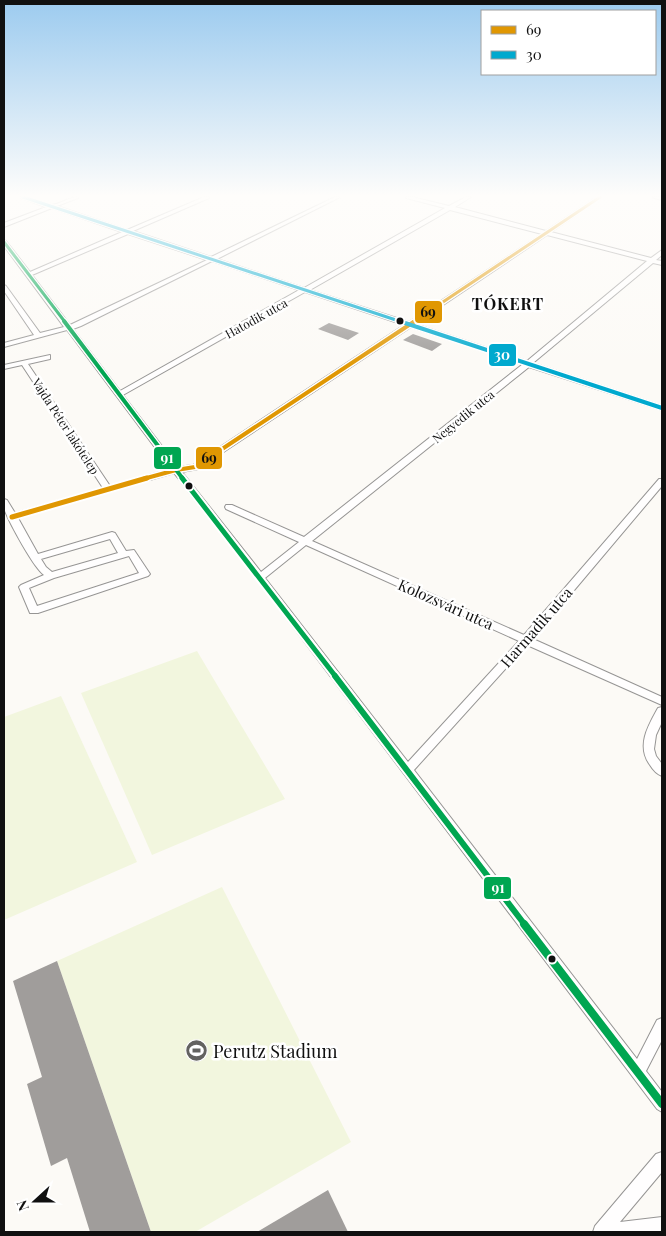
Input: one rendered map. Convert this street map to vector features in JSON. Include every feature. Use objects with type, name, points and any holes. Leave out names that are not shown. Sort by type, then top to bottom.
[{"type":"street","points":[[13,255],[662,1104]]},
{"type":"street","points":[[28,275],[74,255]]},
{"type":"street","points":[[198,255],[662,408]]},
{"type":"street","points":[[4,344],[69,329],[220,255]]},
{"type":"street","name":"Hatodik utca","points":[[120,394],[367,255]]},
{"type":"street","name":"Vajda Péter lakótelep","points":[[12,517],[176,470],[195,467],[514,255]]},
{"type":"street","points":[[631,255],[662,263]]},
{"type":"street","name":"Negyedik utca","points":[[260,577],[528,364],[659,255]]},
{"type":"street","points":[[4,287],[38,336]]},
{"type":"street","name":"Vajda Péter lakótelep","points":[[4,367],[47,357]]},
{"type":"street","name":"Vajda Péter lakótelep","points":[[24,363],[108,490]]},
{"type":"street","name":"Harmadik utca","points":[[407,770],[526,640],[662,481]]},
{"type":"street","points":[[4,502],[42,570],[51,576]]},
{"type":"street","name":"Kolozsvári utca","points":[[229,507],[662,701]]},
{"type":"street","points":[[35,558],[112,535],[123,554]]},
{"type":"street","points":[[131,552],[144,574],[34,611],[24,587],[51,576],[131,552]]},
{"type":"street","points":[[662,710],[648,740],[652,762],[662,771]]},
{"type":"street","points":[[638,1072],[662,1025]]},
{"type":"street","points":[[601,1232],[662,1160]]},
{"type":"street","points":[[608,1232],[662,1225]]},
{"type":"green space","points":[[197,651],[285,799],[152,855],[81,693]]},
{"type":"green space","points":[[61,696],[137,862],[4,920],[4,717]]},
{"type":"green space","name":"Perutz Stadium","points":[[222,887],[351,1142],[195,1232],[151,1232],[57,961]]},
{"type":"building","points":[[329,323],[359,333],[348,340],[318,329]]},
{"type":"building","points":[[413,334],[442,344],[432,351],[403,340]]},
{"type":"building","points":[[57,961],[151,1232],[90,1232],[67,1158],[51,1166],[27,1084],[42,1077],[13,981]]},
{"type":"building","points":[[328,1190],[348,1232],[257,1232]]},
{"type":"transit line","name":"91","points":[[14,255],[176,470],[260,577],[662,1104]]},
{"type":"transit line","name":"30","points":[[198,255],[662,408]]},
{"type":"transit line","name":"69","points":[[12,517],[176,470],[195,467],[514,255]]},
{"type":"place","name":"Perutz Stadium","points":[[197,1051]]},
{"type":"district","name":"TÓKERT","points":[[508,303]]}]
